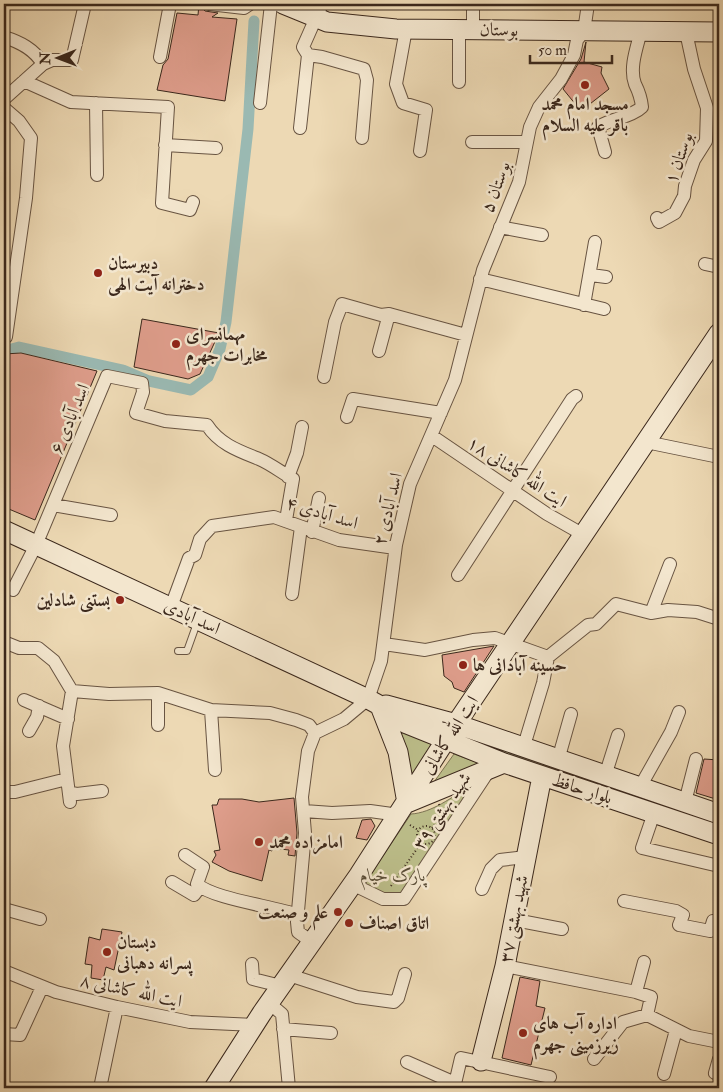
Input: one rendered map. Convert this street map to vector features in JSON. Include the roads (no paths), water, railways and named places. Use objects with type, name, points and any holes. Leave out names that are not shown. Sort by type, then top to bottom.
[{"type":"main road","name":"بوستان","points":[[283,4],[319,11],[327,22],[406,29],[719,32]]},
{"type":"main road","name":"ایت الله کاشانی","points":[[214,1088],[269,1003],[352,884],[404,814],[451,732],[718,336]]},
{"type":"main road","name":"اسد آبادی","points":[[4,530],[374,702],[391,705],[451,732]]},
{"type":"main road","points":[[374,702],[398,752],[404,814],[498,765]]},
{"type":"main road","name":"بلوار حافظ","points":[[451,732],[523,749],[719,814]]},
{"type":"main road","name":"بلوار حافظ","points":[[451,732],[498,765],[542,776],[719,836]]},
{"type":"main road","name":"شهید بهشتی ۳۷","points":[[481,1062],[515,920],[542,776]]},
{"type":"street","points":[[4,99],[43,64],[52,60],[72,60],[85,4]]},
{"type":"street","points":[[160,57],[170,4]]},
{"type":"street","points":[[209,4],[244,8],[250,4]]},
{"type":"street","points":[[260,102],[271,4]]},
{"type":"street","points":[[459,82],[466,29],[473,4]]},
{"type":"street","name":"بوستان ۵","points":[[466,335],[480,279],[519,182],[530,127],[539,107],[560,79],[574,55],[577,40],[584,31],[588,4]]},
{"type":"street","points":[[300,128],[308,55],[303,47],[319,11]]},
{"type":"street","points":[[406,29],[396,84],[403,103],[426,110],[420,151]]},
{"type":"street","points":[[605,152],[598,127],[621,116],[636,114],[642,106],[640,91],[635,83],[633,67],[641,32]]},
{"type":"street","name":"بوستان ۱","points":[[657,218],[659,222],[675,213],[684,196],[685,186],[694,160],[706,141],[713,106],[692,62],[686,32]]},
{"type":"street","points":[[4,37],[16,41],[37,54],[43,64]]},
{"type":"street","points":[[308,55],[364,69],[366,80],[362,138]]},
{"type":"street","points":[[24,81],[70,102],[168,107],[162,203],[190,210],[193,202]]},
{"type":"street","points":[[96,103],[97,175]]},
{"type":"street","points":[[4,108],[19,121],[31,138],[26,198],[6,337]]},
{"type":"street","points":[[472,142],[527,142]]},
{"type":"street","points":[[165,145],[216,148]]},
{"type":"street","points":[[500,227],[542,235]]},
{"type":"street","points":[[584,305],[591,276],[595,242]]},
{"type":"street","points":[[705,264],[719,267]]},
{"type":"street","points":[[591,276],[606,277]]},
{"type":"street","points":[[480,279],[604,310]]},
{"type":"street","points":[[324,377],[335,322],[342,304],[381,315],[390,314],[466,335]]},
{"type":"street","points":[[379,351],[390,314]]},
{"type":"street","name":"اسد آبادی ۲","points":[[374,702],[384,644],[395,548],[410,484],[455,380],[466,335]]},
{"type":"street","name":"اسد آبادی ۶","points":[[13,590],[36,545],[107,376],[142,383],[143,392],[136,413],[165,421],[207,425],[221,441],[246,456],[258,458],[288,477]]},
{"type":"street","points":[[458,575],[572,399],[576,396]]},
{"type":"street","points":[[347,417],[353,399],[441,413]]},
{"type":"street","points":[[286,520],[293,480],[288,477],[297,453],[302,428]]},
{"type":"street","name":"ایت الله کاشانی ۱۸","points":[[432,436],[547,514],[584,535]]},
{"type":"street","points":[[646,442],[719,456]]},
{"type":"street","points":[[292,594],[306,530],[319,498]]},
{"type":"street","points":[[53,504],[111,515]]},
{"type":"street","name":"اسد آبادی ۴","points":[[171,607],[189,558],[195,555],[200,539],[212,526],[274,517],[286,520],[306,530],[339,540],[395,548]]},
{"type":"street","points":[[651,613],[670,564]]},
{"type":"street","points":[[523,749],[543,683],[548,657],[588,625],[596,624],[616,604],[651,613],[668,610],[687,611],[719,619]]},
{"type":"street","points":[[384,644],[425,650],[473,640],[495,638],[510,645],[548,657]]},
{"type":"street","points":[[4,642],[19,648],[38,648],[54,661],[72,691],[63,746],[70,797],[102,791]]},
{"type":"street","points":[[72,691],[109,694],[158,693],[211,710],[270,714],[309,725],[315,733]]},
{"type":"street","points":[[158,693],[158,725]]},
{"type":"street","points":[[24,700],[68,719]]},
{"type":"street","points":[[312,942],[298,932],[305,833],[302,797],[306,764],[315,733],[374,702]]},
{"type":"street","points":[[29,731],[37,717],[39,706]]},
{"type":"street","points":[[211,710],[215,770]]},
{"type":"street","points":[[640,788],[671,732],[679,712]]},
{"type":"street","points":[[558,760],[570,714]]},
{"type":"street","points":[[605,776],[618,735]]},
{"type":"street","points":[[685,802],[696,759]]},
{"type":"street","name":"شهید بهشتی ۳۹","points":[[352,884],[383,899],[404,899],[498,765]]},
{"type":"street","points":[[4,792],[14,792],[67,778]]},
{"type":"street","points":[[304,811],[332,813],[370,811],[404,814]]},
{"type":"street","points":[[654,813],[642,848],[719,866]]},
{"type":"street","points":[[185,855],[204,867],[197,884],[200,887],[216,895],[254,902],[298,915]]},
{"type":"street","points":[[482,889],[491,869],[500,860],[526,858]]},
{"type":"street","points":[[172,882],[194,895],[200,887]]},
{"type":"street","points":[[624,901],[676,911],[683,916],[679,925],[684,927],[710,932],[713,921],[719,922]]},
{"type":"street","points":[[4,909],[40,919]]},
{"type":"street","points":[[515,920],[562,929]]},
{"type":"street","points":[[636,992],[644,962]]},
{"type":"street","points":[[252,964],[253,979],[285,981],[357,997],[394,1002],[398,998],[405,974]]},
{"type":"street","points":[[505,966],[636,992],[651,997],[647,1015]]},
{"type":"street","name":"ایت الله کاشانی ۸","points":[[4,971],[42,987],[117,1007],[190,1022],[255,1024]]},
{"type":"street","points":[[4,1034],[20,1035],[42,987]]},
{"type":"street","points":[[269,1003],[282,1014],[289,1088]]},
{"type":"street","points":[[100,1088],[117,1007]]},
{"type":"street","points":[[594,1059],[622,1022],[647,1015],[689,1036],[719,1042]]},
{"type":"street","points":[[283,1029],[331,1033]]},
{"type":"street","points":[[664,1074],[676,1030]]},
{"type":"street","points":[[407,1062],[455,1086],[461,1058],[550,1077]]},
{"type":"street","points":[[719,1059],[715,1073],[719,1075]]},
{"type":"lane","points":[[178,651],[187,651],[198,619]]},
{"type":"waterway","points":[[4,351],[19,347],[123,370],[149,381],[191,390],[208,377],[220,349],[226,322],[248,129],[254,21]]},
{"type":"place","name":"مسجد امام محمد باقر علیه السلام","points":[[585,85]]},
{"type":"place","name":"دبیرستان دخترانه آیت الهی","points":[[98,273]]},
{"type":"place","name":"مهمانسرای مخابرات جهرم","points":[[176,344]]},
{"type":"place","name":"بستنی شادلین","points":[[120,600]]},
{"type":"place","name":"حسینه آبادانی ها","points":[[463,665]]},
{"type":"place","name":"امامزاده محمد","points":[[259,842]]},
{"type":"place","name":"علم و صنعت","points":[[338,912]]},
{"type":"place","name":"اتاق اصناف","points":[[349,923]]},
{"type":"place","name":"دبستان پسرانه دهبانی","points":[[107,952]]},
{"type":"place","name":"اداره آب های زیرزمینی جهرم","points":[[523,1033]]},
{"type":"park label","name":"پارک خیام","points":[[393,875]]}]
